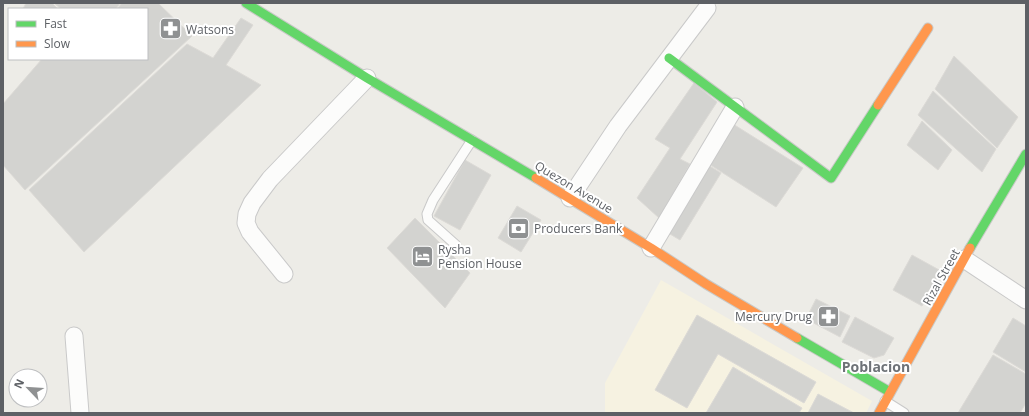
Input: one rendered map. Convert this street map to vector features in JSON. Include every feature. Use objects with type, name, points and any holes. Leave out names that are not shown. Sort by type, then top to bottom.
[{"type":"street","name":"Quezon Avenue","points":[[246,3],[368,78],[570,198],[706,284],[890,392]]},
{"type":"street","points":[[570,198],[618,126],[706,8]]},
{"type":"street","points":[[669,58],[831,178],[928,28]]},
{"type":"street","points":[[284,274],[250,232],[246,223],[247,214],[252,203],[270,179],[368,78]]},
{"type":"street","points":[[651,248],[735,107]]},
{"type":"street","name":"Rizal Street","points":[[879,413],[964,260],[1026,154]]},
{"type":"street","points":[[964,260],[1026,300]]},
{"type":"street","points":[[74,336],[80,413]]},
{"type":"lane","points":[[456,245],[428,220],[426,214],[433,200],[472,140]]},
{"type":"lane","points":[[885,402],[904,413]]},
{"type":"shaded area","points":[[661,280],[872,401],[866,413],[605,413],[605,383]]},
{"type":"building","points":[[26,3],[52,3],[57,8],[24,8]]},
{"type":"building","points":[[54,3],[120,3],[117,8],[60,8]]},
{"type":"building","points":[[122,3],[158,3],[192,36],[25,190],[3,165],[3,104],[41,60],[148,60],[148,8],[118,8]]},
{"type":"building","points":[[241,18],[253,25],[226,65],[261,85],[84,252],[29,190],[187,44],[213,58]]},
{"type":"building","points":[[954,56],[1018,117],[997,148],[935,89]]},
{"type":"building","points":[[694,83],[717,102],[680,159],[690,164],[659,218],[637,198],[670,148],[655,139]]},
{"type":"building","points":[[933,91],[996,149],[982,172],[918,115]]},
{"type":"building","points":[[922,121],[952,150],[938,170],[907,145]]},
{"type":"building","points":[[733,124],[803,168],[776,207],[709,164]]},
{"type":"building","points":[[465,160],[491,175],[460,230],[434,216]]},
{"type":"building","points":[[708,165],[721,173],[680,240],[665,231]]},
{"type":"building","points":[[517,206],[541,220],[521,252],[498,238]]},
{"type":"building","points":[[415,218],[470,273],[445,308],[387,248]]},
{"type":"building","points":[[912,255],[941,271],[922,306],[893,290]]},
{"type":"building","points":[[816,299],[850,316],[840,337],[806,319]]},
{"type":"building","points":[[697,315],[816,382],[804,403],[718,354],[687,408],[655,390]]},
{"type":"building","points":[[855,317],[894,338],[884,355],[874,358],[842,342]]},
{"type":"building","points":[[1013,318],[1026,326],[1026,372],[993,352]]},
{"type":"building","points":[[993,355],[1026,374],[1026,403],[1020,413],[958,413]]},
{"type":"building","points":[[733,367],[802,408],[799,413],[706,413]]},
{"type":"building","points":[[818,394],[854,413],[808,413]]},
{"type":"traffic: fast","points":[[246,3],[367,78],[536,178]]},
{"type":"traffic: fast","points":[[669,58],[831,178],[878,105]]},
{"type":"traffic: fast","points":[[970,248],[1026,154]]},
{"type":"traffic: fast","points":[[797,338],[890,392]]},
{"type":"traffic: slow","points":[[878,105],[928,28]]},
{"type":"traffic: slow","points":[[536,178],[651,248],[706,284],[797,338]]},
{"type":"traffic: slow","points":[[879,413],[970,248]]},
{"type":"place","name":"Watsons","points":[[171,29]]},
{"type":"place","name":"Producers Bank","points":[[518,228]]},
{"type":"place","name":"Rysha Pension House","points":[[422,256]]},
{"type":"place","name":"Mercury Drug","points":[[828,316]]},
{"type":"district","name":"Poblacion","points":[[876,366]]}]
